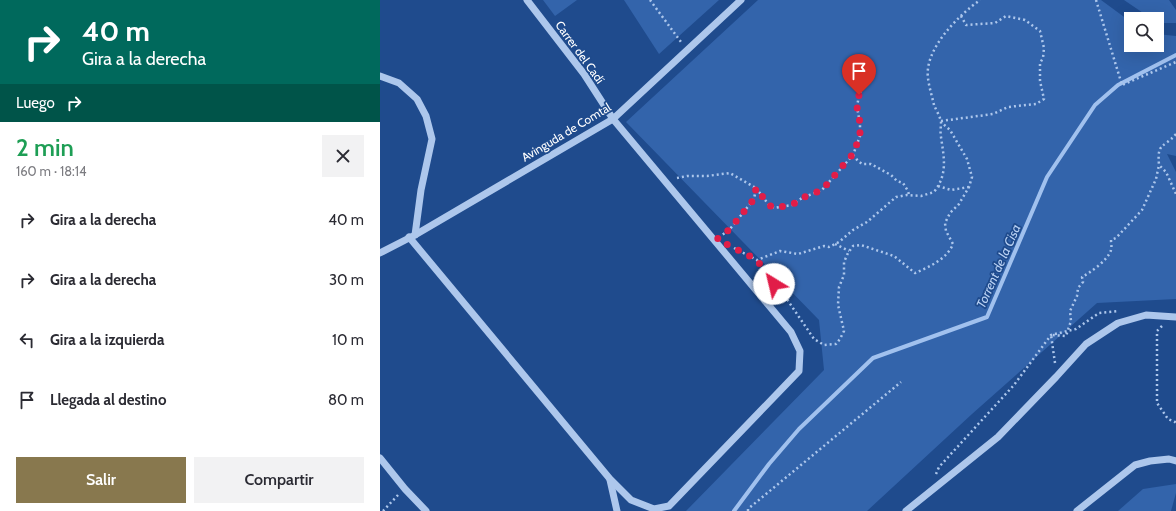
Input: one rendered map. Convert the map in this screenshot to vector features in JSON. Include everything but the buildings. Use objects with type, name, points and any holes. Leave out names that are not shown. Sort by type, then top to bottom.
[{"type":"street","name":"Carrer del Cadí","points":[[527,0],[584,74],[613,119],[791,332],[800,351],[799,371],[668,509]]},
{"type":"street","name":"Avinguda de Comtal","points":[[380,253],[412,236],[613,119],[741,0]]},
{"type":"street","points":[[380,76],[399,83],[417,98],[426,116],[432,139],[412,236],[610,479],[631,500],[654,509],[668,509]]},
{"type":"street","points":[[907,511],[998,436],[1086,344],[1118,323],[1146,315],[1174,317]]},
{"type":"street","points":[[380,458],[405,489],[426,511]]},
{"type":"street","points":[[1077,511],[1135,465],[1150,461],[1176,461]]},
{"type":"street","points":[[610,479],[617,511]]},
{"type":"path","points":[[650,0],[682,43]]},
{"type":"path","points":[[757,260],[780,251],[798,254],[824,246],[829,247],[839,242],[853,230],[874,217],[896,197],[909,195],[921,196],[934,192],[943,178],[945,158],[941,135],[941,121],[934,104],[928,77],[929,64],[934,50],[942,38],[961,16],[980,0]]},
{"type":"path","points":[[1096,0],[1122,85],[1176,62]]},
{"type":"path","points":[[941,121],[993,114],[1008,107],[1036,104],[1044,100],[1040,81],[1040,64],[1043,58],[1044,48],[1040,31],[1025,20],[1006,16],[995,23],[966,26],[961,16]]},
{"type":"path","points":[[677,178],[730,173],[756,188],[769,205],[774,208],[792,205],[802,198],[822,190],[853,154],[860,136],[860,123],[857,107],[859,95],[865,82]]},
{"type":"path","points":[[731,246],[757,260],[774,284],[780,289],[814,339],[824,345],[836,344],[844,331],[838,305],[840,288],[844,275],[844,262],[853,246],[861,245],[894,256],[915,273],[935,263],[951,250],[954,244],[946,231],[945,223],[950,213],[959,204],[969,187],[972,177],[967,159],[950,130],[941,121]]},
{"type":"path","points":[[1051,335],[1066,336],[1071,321],[1070,311],[1077,296],[1078,288],[1083,282],[1082,277],[1092,272],[1111,252],[1111,240],[1116,238],[1142,210],[1156,179],[1159,166],[1158,152],[1163,145],[1176,134]]},
{"type":"path","points":[[853,154],[862,164],[871,164],[891,175],[897,181],[903,183],[909,195]]},
{"type":"path","points":[[1159,166],[1166,172],[1176,194]]},
{"type":"path","points":[[938,186],[950,190],[969,187]]},
{"type":"path","points":[[717,239],[730,229],[754,199],[756,188]]},
{"type":"path","points":[[834,244],[849,251]]},
{"type":"path","points":[[1067,331],[1076,329],[1099,312],[1122,311]]},
{"type":"path","points":[[1174,317],[1157,331],[1157,403],[1168,419],[1176,423]]},
{"type":"path","points":[[926,495],[939,467],[1014,385],[1051,335]]},
{"type":"path","points":[[1051,335],[1056,366]]},
{"type":"path","points":[[748,511],[748,509],[901,382]]},
{"type":"path","points":[[383,511],[405,489]]},
{"type":"shaded area","points":[[543,0],[577,0],[555,16]]},
{"type":"shaded area","points":[[624,0],[719,0],[659,54]]},
{"type":"shaded area","points":[[758,0],[1101,0],[1124,17],[1124,52],[1164,52],[1164,35],[1176,36],[1176,156],[1167,154],[1176,172],[1176,299],[1097,303],[972,414],[867,511],[686,511],[824,370],[819,320],[626,122]]},
{"type":"shaded area","points":[[1124,0],[1169,0],[1176,10],[1176,23],[1164,23],[1164,12],[1142,12]]},
{"type":"shaded area","points":[[1176,484],[1176,493],[1171,511],[1118,511],[1143,489]]},
{"type":"waterway","name":"Torrent de la Cisa","points":[[734,511],[769,464],[799,429],[873,358],[987,317],[1047,177],[1095,105],[1118,85],[1176,55]]},
{"type":"route","points":[[774,284],[757,260],[717,239],[730,229],[743,214],[754,199],[756,188],[769,205],[774,208],[784,205],[792,205],[802,198],[822,190],[853,154],[860,136],[860,123],[857,107],[859,95]]}]
